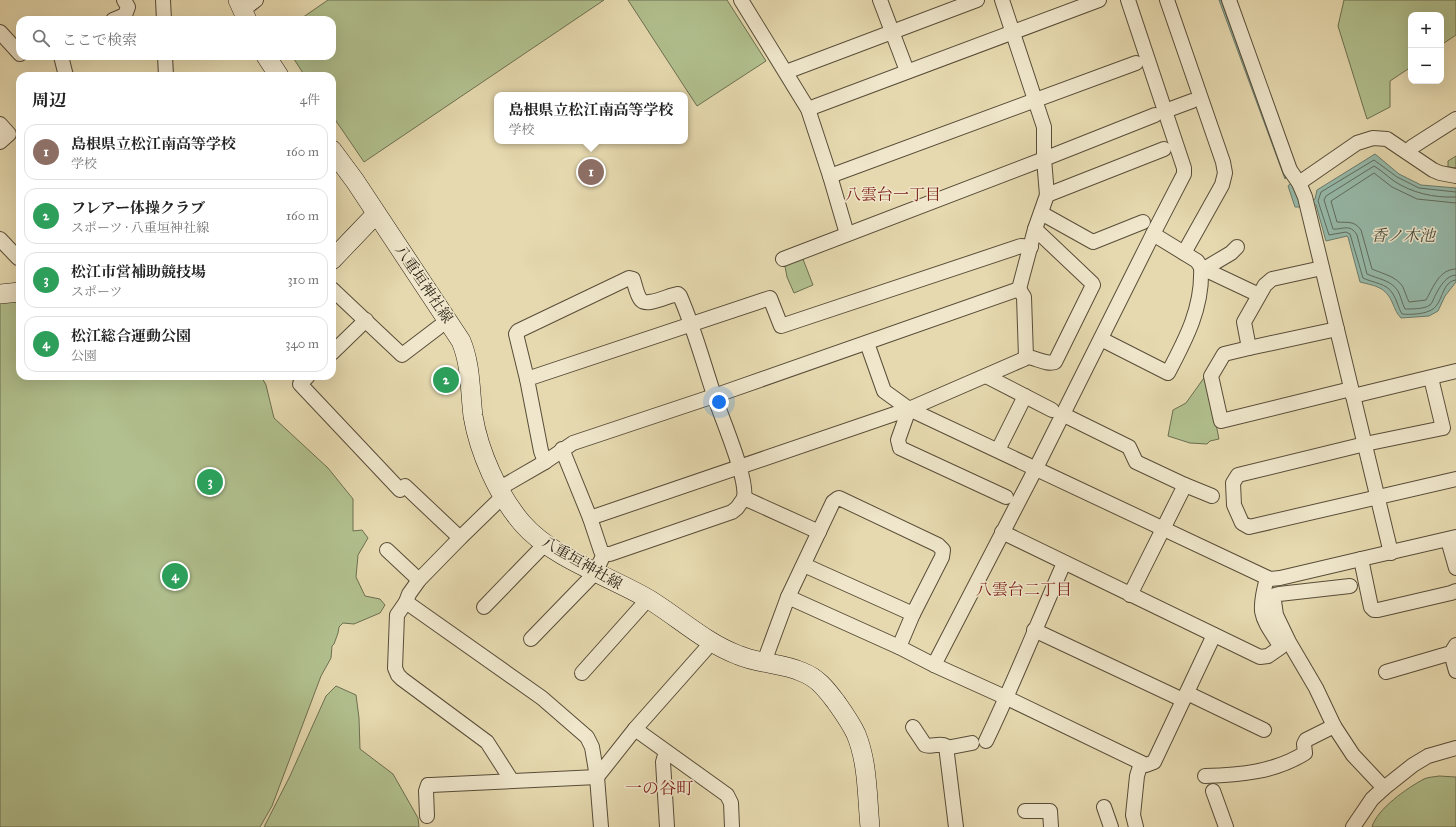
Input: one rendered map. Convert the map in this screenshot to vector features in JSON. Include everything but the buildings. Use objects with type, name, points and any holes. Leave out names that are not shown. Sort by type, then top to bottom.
[{"type":"main road","points":[[269,60],[276,72]]},
{"type":"main road","name":"八重垣神社線","points":[[336,155],[355,181],[461,341],[465,350],[468,364],[473,416],[485,460],[502,493],[523,524],[545,544],[580,565],[648,599],[712,642],[739,656],[798,670],[815,678],[827,689],[855,732],[861,749],[865,774],[870,827]]},
{"type":"main road","points":[[336,256],[376,214]]},
{"type":"main road","points":[[0,294],[16,292]]},
{"type":"street","points":[[123,16],[125,15],[128,7],[124,0]]},
{"type":"street","points":[[163,0],[164,16]]},
{"type":"street","points":[[741,0],[808,109],[847,234]]},
{"type":"street","points":[[880,0],[908,71]]},
{"type":"street","points":[[786,72],[977,0]]},
{"type":"street","points":[[1002,0],[1044,127],[1044,159],[1047,195],[1035,229],[1019,289]]},
{"type":"street","points":[[808,109],[1099,0]]},
{"type":"street","points":[[934,665],[1036,468],[1057,412],[1101,339],[1185,171],[1160,113],[1128,0]]},
{"type":"street","points":[[1167,0],[1223,162],[1225,173],[1222,185],[1184,253]]},
{"type":"street","points":[[1229,0],[1290,170],[1299,183],[1305,197],[1391,553]]},
{"type":"street","points":[[0,32],[16,50]]},
{"type":"street","points":[[62,60],[65,72]]},
{"type":"street","points":[[165,60],[166,72]]},
{"type":"street","points":[[830,176],[1136,63]]},
{"type":"street","points":[[783,258],[1192,101]]},
{"type":"street","points":[[1412,148],[1456,119]]},
{"type":"street","points":[[0,124],[9,134],[0,142]]},
{"type":"street","points":[[1299,183],[1358,143],[1373,138],[1387,139],[1433,170],[1456,176]]},
{"type":"street","points":[[1047,195],[1164,149]]},
{"type":"street","points":[[1041,213],[1093,242],[1143,222]]},
{"type":"street","points":[[590,518],[909,409],[1026,357],[1051,364],[1055,362],[1093,285],[1035,229]]},
{"type":"street","points":[[1153,234],[1197,261],[1203,268],[1259,295]]},
{"type":"street","points":[[0,239],[16,256]]},
{"type":"street","points":[[527,379],[770,298],[781,326],[1021,246],[1031,246]]},
{"type":"street","points":[[1203,268],[1231,253],[1237,246]]},
{"type":"street","points":[[1101,339],[1168,374],[1188,334],[1198,306],[1203,268]]},
{"type":"street","points":[[1249,348],[1244,322],[1268,281],[1322,268]]},
{"type":"street","points":[[544,462],[516,334],[518,331],[629,278],[633,279],[640,299],[644,302],[650,302],[675,294],[680,296],[692,324],[714,396],[739,466],[745,485],[744,498],[732,512],[610,554],[604,554]]},
{"type":"street","points":[[1019,289],[1024,296],[1026,357]]},
{"type":"street","points":[[512,781],[487,742],[398,675],[395,660],[397,615],[406,602],[409,594],[419,580],[496,503],[502,493],[573,442],[714,396],[1019,289]]},
{"type":"street","points":[[336,293],[402,356],[448,320]]},
{"type":"street","points":[[336,349],[366,320]]},
{"type":"street","points":[[1337,328],[1224,354],[1211,376],[1216,423],[1352,393],[1430,378],[1456,371]]},
{"type":"street","points":[[867,343],[884,391],[909,409],[1267,578],[1280,578],[1452,538],[1456,568]]},
{"type":"street","points":[[986,376],[1129,447],[1136,462],[1212,496]]},
{"type":"street","points":[[1430,378],[1443,428],[1365,444],[1238,475],[1233,483],[1234,505],[1242,523],[1249,527],[1377,496],[1456,479]]},
{"type":"street","points":[[304,380],[300,384],[402,488],[460,538]]},
{"type":"street","points":[[1001,444],[1025,396]]},
{"type":"street","points":[[909,409],[898,440],[900,448],[1006,497]]},
{"type":"street","points":[[562,450],[590,518],[601,551],[604,554]]},
{"type":"street","points":[[1130,595],[1162,528],[1185,485]]},
{"type":"street","points":[[744,498],[819,532]]},
{"type":"street","points":[[764,662],[788,597],[833,502],[837,498],[840,498],[943,550],[942,557],[899,647]]},
{"type":"street","points":[[1002,532],[1130,595],[1260,656],[1268,656],[1285,644]]},
{"type":"street","points":[[484,607],[545,544]]},
{"type":"street","points":[[387,550],[419,580]]},
{"type":"street","points":[[531,639],[595,573],[604,554]]},
{"type":"street","points":[[1361,559],[1371,607],[1374,610],[1456,591]]},
{"type":"street","points":[[986,741],[1007,698],[1034,630],[1064,563]]},
{"type":"street","points":[[804,565],[914,614]]},
{"type":"street","points":[[1267,578],[1262,597],[1261,609],[1267,627],[1285,644],[1316,688],[1334,726],[1353,755],[1384,788]]},
{"type":"street","points":[[1285,644],[1276,615],[1274,602],[1275,596],[1350,586]]},
{"type":"street","points":[[788,597],[899,647],[1146,765],[1154,762],[1214,635]]},
{"type":"street","points":[[582,673],[648,599]]},
{"type":"street","points":[[406,602],[542,698],[587,737],[592,747],[597,776],[600,827]]},
{"type":"street","points":[[1034,630],[1264,730]]},
{"type":"street","points":[[427,816],[426,791],[428,786],[597,776],[635,729],[712,642]]},
{"type":"street","points":[[1386,672],[1453,649],[1456,671]]},
{"type":"street","points":[[914,726],[925,745],[929,747],[944,744],[946,748],[956,827]]},
{"type":"street","points":[[1205,776],[1242,774],[1282,764],[1305,753],[1304,744],[1306,740],[1334,726]]},
{"type":"street","points":[[635,729],[727,795],[731,802],[732,827]]},
{"type":"street","points":[[946,748],[972,743]]},
{"type":"street","points":[[1353,827],[1372,799],[1413,765],[1428,756],[1456,748]]},
{"type":"street","points":[[666,752],[663,762],[667,827]]},
{"type":"street","points":[[1136,827],[1133,814],[1141,763]]},
{"type":"street","points":[[1213,791],[1226,827]]},
{"type":"street","points":[[1104,807],[1110,827]]},
{"type":"street","points":[[1025,811],[1050,811],[1051,827]]},
{"type":"green space","points":[[328,0],[604,0],[364,162],[336,121],[336,72],[302,72],[295,60],[336,60],[336,16],[305,16]]},
{"type":"green space","points":[[628,0],[727,0],[766,61],[697,106]]},
{"type":"green space","points":[[1344,0],[1456,0],[1456,35],[1444,43],[1444,12],[1408,12],[1408,69],[1390,81],[1390,107],[1367,119],[1338,26]]},
{"type":"green space","points":[[1456,156],[1456,168],[1448,167],[1448,161]]},
{"type":"green space","points":[[801,254],[813,285],[794,293],[787,277],[784,261]]},
{"type":"green space","points":[[16,301],[16,380],[263,380],[266,385],[274,418],[328,468],[353,499],[353,531],[362,530],[368,538],[358,555],[356,577],[365,596],[380,599],[385,605],[380,613],[354,624],[343,623],[339,627],[332,646],[331,658],[321,676],[272,806],[260,827],[0,827],[0,302]]},
{"type":"green space","points":[[1206,375],[1219,439],[1210,441],[1207,444],[1190,443],[1168,436],[1173,410],[1186,403]]},
{"type":"green space","points":[[336,686],[356,695],[359,718],[360,749],[393,774],[418,818],[419,827],[264,827],[290,776],[326,696]]},
{"type":"green space","points":[[1439,776],[1456,777],[1456,827],[1372,827],[1380,813],[1401,793],[1424,779]]},
{"type":"water","points":[[1219,0],[1221,0],[1286,178],[1285,179]]},
{"type":"water","name":"香ノ木池","points":[[1375,154],[1399,174],[1421,185],[1456,188],[1456,282],[1445,296],[1438,311],[1429,316],[1401,318],[1390,298],[1384,291],[1376,286],[1360,282],[1348,237],[1326,241],[1316,205],[1313,205],[1312,200],[1315,199],[1317,190]]},
{"type":"water","points":[[1291,183],[1296,190],[1302,207],[1295,207],[1288,186]]},
{"type":"place","name":"島根県立松江南高等学校","points":[[591,172]]},
{"type":"place","name":"フレアー体操クラブ","points":[[446,380]]},
{"type":"place","name":"松江市営補助競技場","points":[[210,482]]},
{"type":"place","name":"松江総合運動公園","points":[[175,576]]},
{"type":"district","name":"八雲台一丁目","points":[[893,194]]},
{"type":"district","name":"八雲台二丁目","points":[[1024,589]]},
{"type":"district","name":"一の谷町","points":[[659,788]]}]
